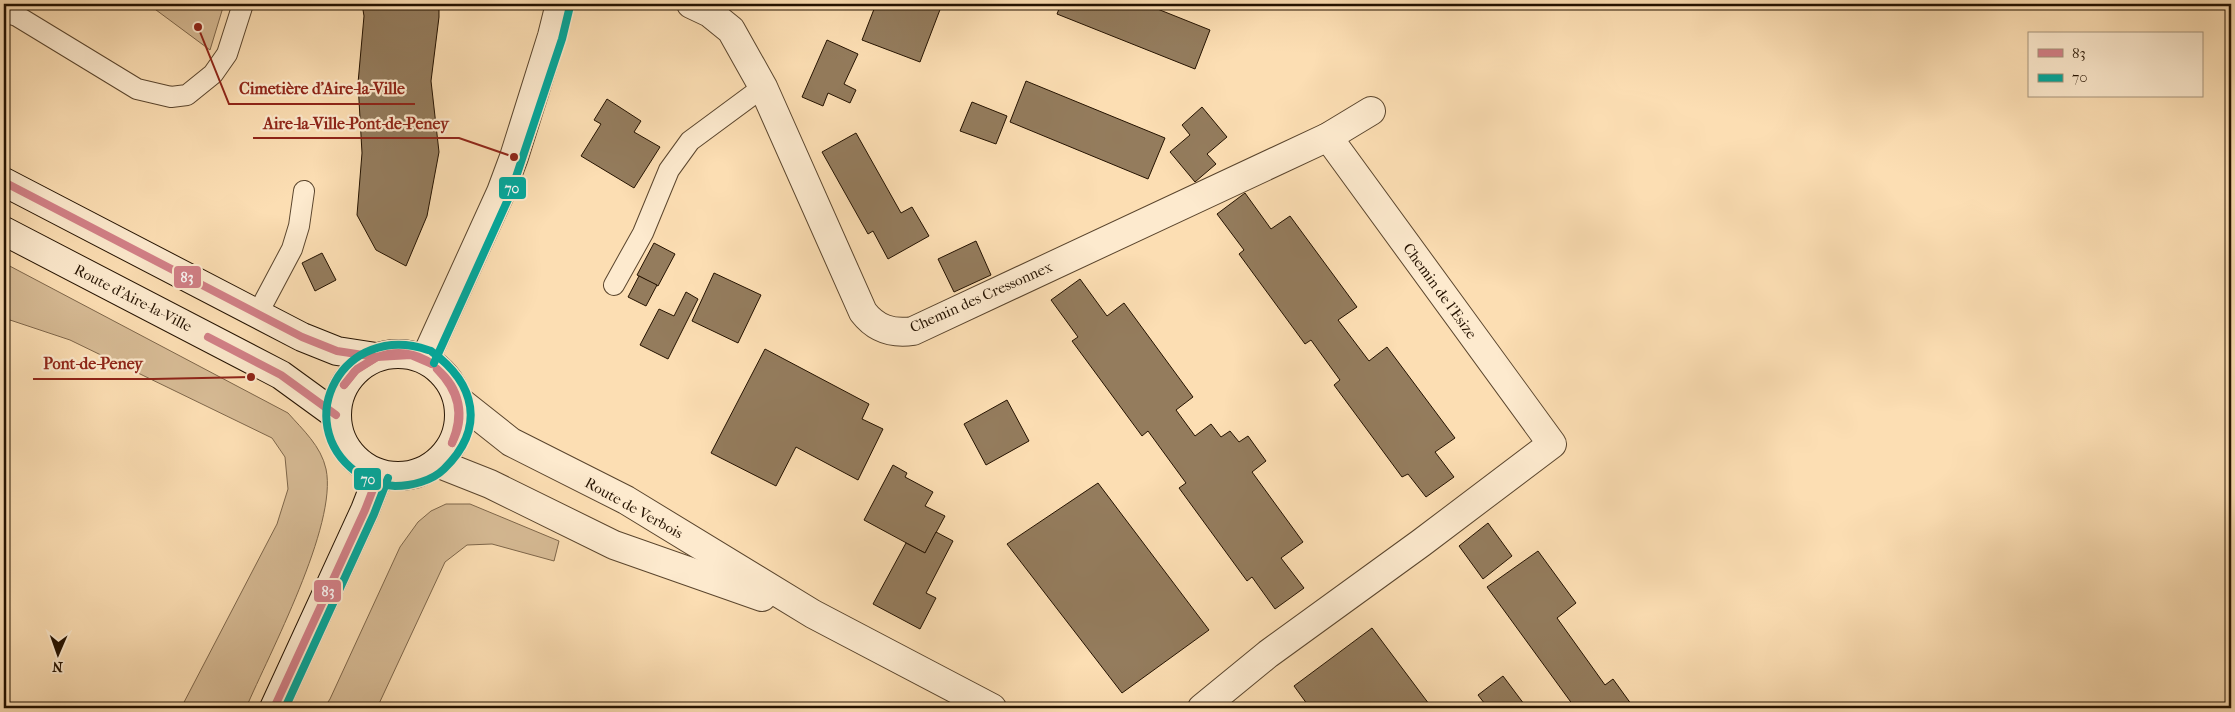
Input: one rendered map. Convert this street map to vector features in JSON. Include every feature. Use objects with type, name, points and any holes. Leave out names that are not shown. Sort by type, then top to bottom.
[{"type":"street","points":[[425,359],[501,192],[523,129],[560,4]]},
{"type":"street","name":"Chemin des Cressonnex","points":[[690,4],[710,13],[731,30],[763,87],[863,312],[871,322],[897,333],[913,331],[1328,137],[1371,111]]},
{"type":"street","name":"Chemin de l'Esize","points":[[1207,706],[1268,654],[1421,543],[1552,444],[1328,137]]},
{"type":"street","points":[[4,182],[302,337],[337,351],[376,357],[397,353],[408,354],[425,359],[442,371],[452,382],[458,400],[459,426],[451,448],[437,464],[417,474],[395,476],[379,474],[363,466],[343,443],[336,415],[339,397],[355,370],[376,357]]},
{"type":"street","name":"Route d'Aire-la-Ville","points":[[4,231],[281,375],[336,415]]},
{"type":"street","name":"Route de Verbois","points":[[458,400],[511,442],[626,500],[813,614],[992,708]]},
{"type":"street","name":"Route de Verbois","points":[[437,464],[490,484],[614,545],[813,614]]},
{"type":"street","points":[[274,708],[365,510],[379,474]]},
{"type":"lane","points":[[4,12],[17,16],[137,89],[171,97],[187,95],[213,74],[227,54],[243,4]]},
{"type":"lane","points":[[614,285],[643,233],[669,170],[690,141],[763,87]]},
{"type":"lane","points":[[258,313],[292,249],[299,226],[304,191]]},
{"type":"shaded area","points":[[148,4],[224,4],[210,50]]},
{"type":"shaded area","points":[[4,263],[288,413],[311,439],[320,453],[326,469],[327,493],[322,522],[299,589],[246,708],[181,708],[277,524],[288,489],[285,457],[272,438],[70,340],[4,318]]},
{"type":"shaded area","points":[[446,504],[470,504],[559,541],[554,561],[492,544],[467,545],[445,562],[377,708],[324,708],[330,699],[400,547],[418,522],[431,511]]},
{"type":"building","points":[[362,4],[439,4],[431,81],[439,152],[427,216],[406,266],[376,250],[357,215],[362,153],[358,83],[364,16]]},
{"type":"building","points":[[876,4],[933,4],[941,7],[920,62],[862,40]]},
{"type":"building","points":[[1061,4],[1145,4],[1210,30],[1195,69],[1057,14]]},
{"type":"building","points":[[827,40],[858,54],[844,84],[856,90],[850,103],[828,93],[823,106],[802,97]]},
{"type":"building","points":[[1026,81],[1165,138],[1148,179],[1010,122]]},
{"type":"building","points":[[607,99],[641,121],[634,132],[660,147],[634,188],[581,156],[601,124],[594,120]]},
{"type":"building","points":[[972,102],[1007,116],[996,144],[960,131]]},
{"type":"building","points":[[1202,107],[1227,137],[1207,154],[1216,164],[1195,182],[1170,152],[1190,135],[1182,125]]},
{"type":"building","points":[[856,133],[901,213],[912,207],[929,236],[888,259],[873,231],[868,234],[822,152]]},
{"type":"building","points":[[1245,193],[1271,229],[1290,216],[1357,307],[1338,320],[1369,361],[1387,347],[1455,438],[1435,452],[1454,477],[1426,497],[1408,474],[1402,477],[1334,385],[1340,380],[1311,340],[1305,344],[1239,254],[1244,250],[1217,214]]},
{"type":"building","points":[[976,241],[991,275],[954,292],[938,259]]},
{"type":"building","points":[[654,243],[675,254],[658,286],[637,275]]},
{"type":"building","points":[[322,253],[336,280],[315,291],[302,263]]},
{"type":"building","points":[[714,273],[761,295],[738,343],[692,321]]},
{"type":"building","points":[[639,276],[657,285],[646,306],[628,297]]},
{"type":"building","points":[[1080,279],[1107,316],[1124,303],[1193,397],[1176,410],[1195,436],[1211,424],[1221,437],[1230,431],[1239,442],[1248,436],[1266,461],[1252,472],[1303,542],[1281,558],[1304,588],[1275,609],[1252,577],[1247,581],[1179,488],[1186,483],[1148,431],[1142,436],[1072,341],[1078,337],[1051,300]]},
{"type":"building","points":[[686,292],[698,299],[668,359],[640,345],[659,309],[674,316]]},
{"type":"building","points":[[765,349],[869,404],[862,419],[883,429],[858,480],[796,447],[776,486],[711,453]]},
{"type":"building","points":[[1007,400],[1029,441],[986,465],[964,424]]},
{"type":"building","points":[[893,465],[907,473],[905,477],[933,492],[925,506],[945,516],[925,553],[864,520]]},
{"type":"building","points":[[1098,483],[1209,630],[1122,693],[1007,544]]},
{"type":"building","points":[[1488,523],[1512,556],[1483,579],[1459,546]]},
{"type":"building","points":[[936,532],[953,541],[926,593],[936,598],[920,629],[873,604],[906,543],[925,553]]},
{"type":"building","points":[[1538,551],[1576,603],[1557,618],[1605,685],[1613,679],[1634,708],[1568,708],[1573,705],[1487,587]]},
{"type":"building","points":[[1372,628],[1432,708],[1365,708],[1363,705],[1359,708],[1310,708],[1294,686]]},
{"type":"building","points":[[1503,676],[1527,708],[1488,708],[1478,695]]},
{"type":"transit line","name":"70","points":[[434,363],[510,195],[562,39],[570,6]]},
{"type":"transit line","name":"83","points":[[4,182],[302,337],[337,351],[376,357]]},
{"type":"transit line","name":"83","points":[[208,337],[281,375],[336,415]]},
{"type":"transit line","name":"70","points":[[428,350],[398,345],[372,350],[350,363],[335,381],[327,404],[327,428],[337,451],[356,472],[369,480],[395,486],[414,484],[434,477],[457,454],[466,438],[470,422],[470,407],[466,392],[458,378],[431,351]]},
{"type":"transit line","name":"83","points":[[377,357],[391,353],[406,353],[432,364]]},
{"type":"transit line","name":"83","points":[[377,357],[411,355],[432,364]]},
{"type":"transit line","name":"83","points":[[344,385],[357,369],[377,357]]},
{"type":"transit line","name":"83","points":[[344,385],[355,371],[377,357]]},
{"type":"transit line","name":"83","points":[[437,369],[451,385],[458,403],[459,423],[452,443]]},
{"type":"transit line","name":"83","points":[[437,369],[450,386],[457,403],[458,422],[452,443]]},
{"type":"transit line","name":"83","points":[[274,708],[365,510],[379,474]]},
{"type":"transit line","name":"70","points":[[285,708],[374,514],[388,478]]},
{"type":"place","name":"Cimetière d'Aire-la-Ville","points":[[198,27]]},
{"type":"place","name":"Aire-la-Ville-Pont-de-Peney","points":[[514,157]]},
{"type":"place","name":"Pont-de-Peney","points":[[251,377]]}]
